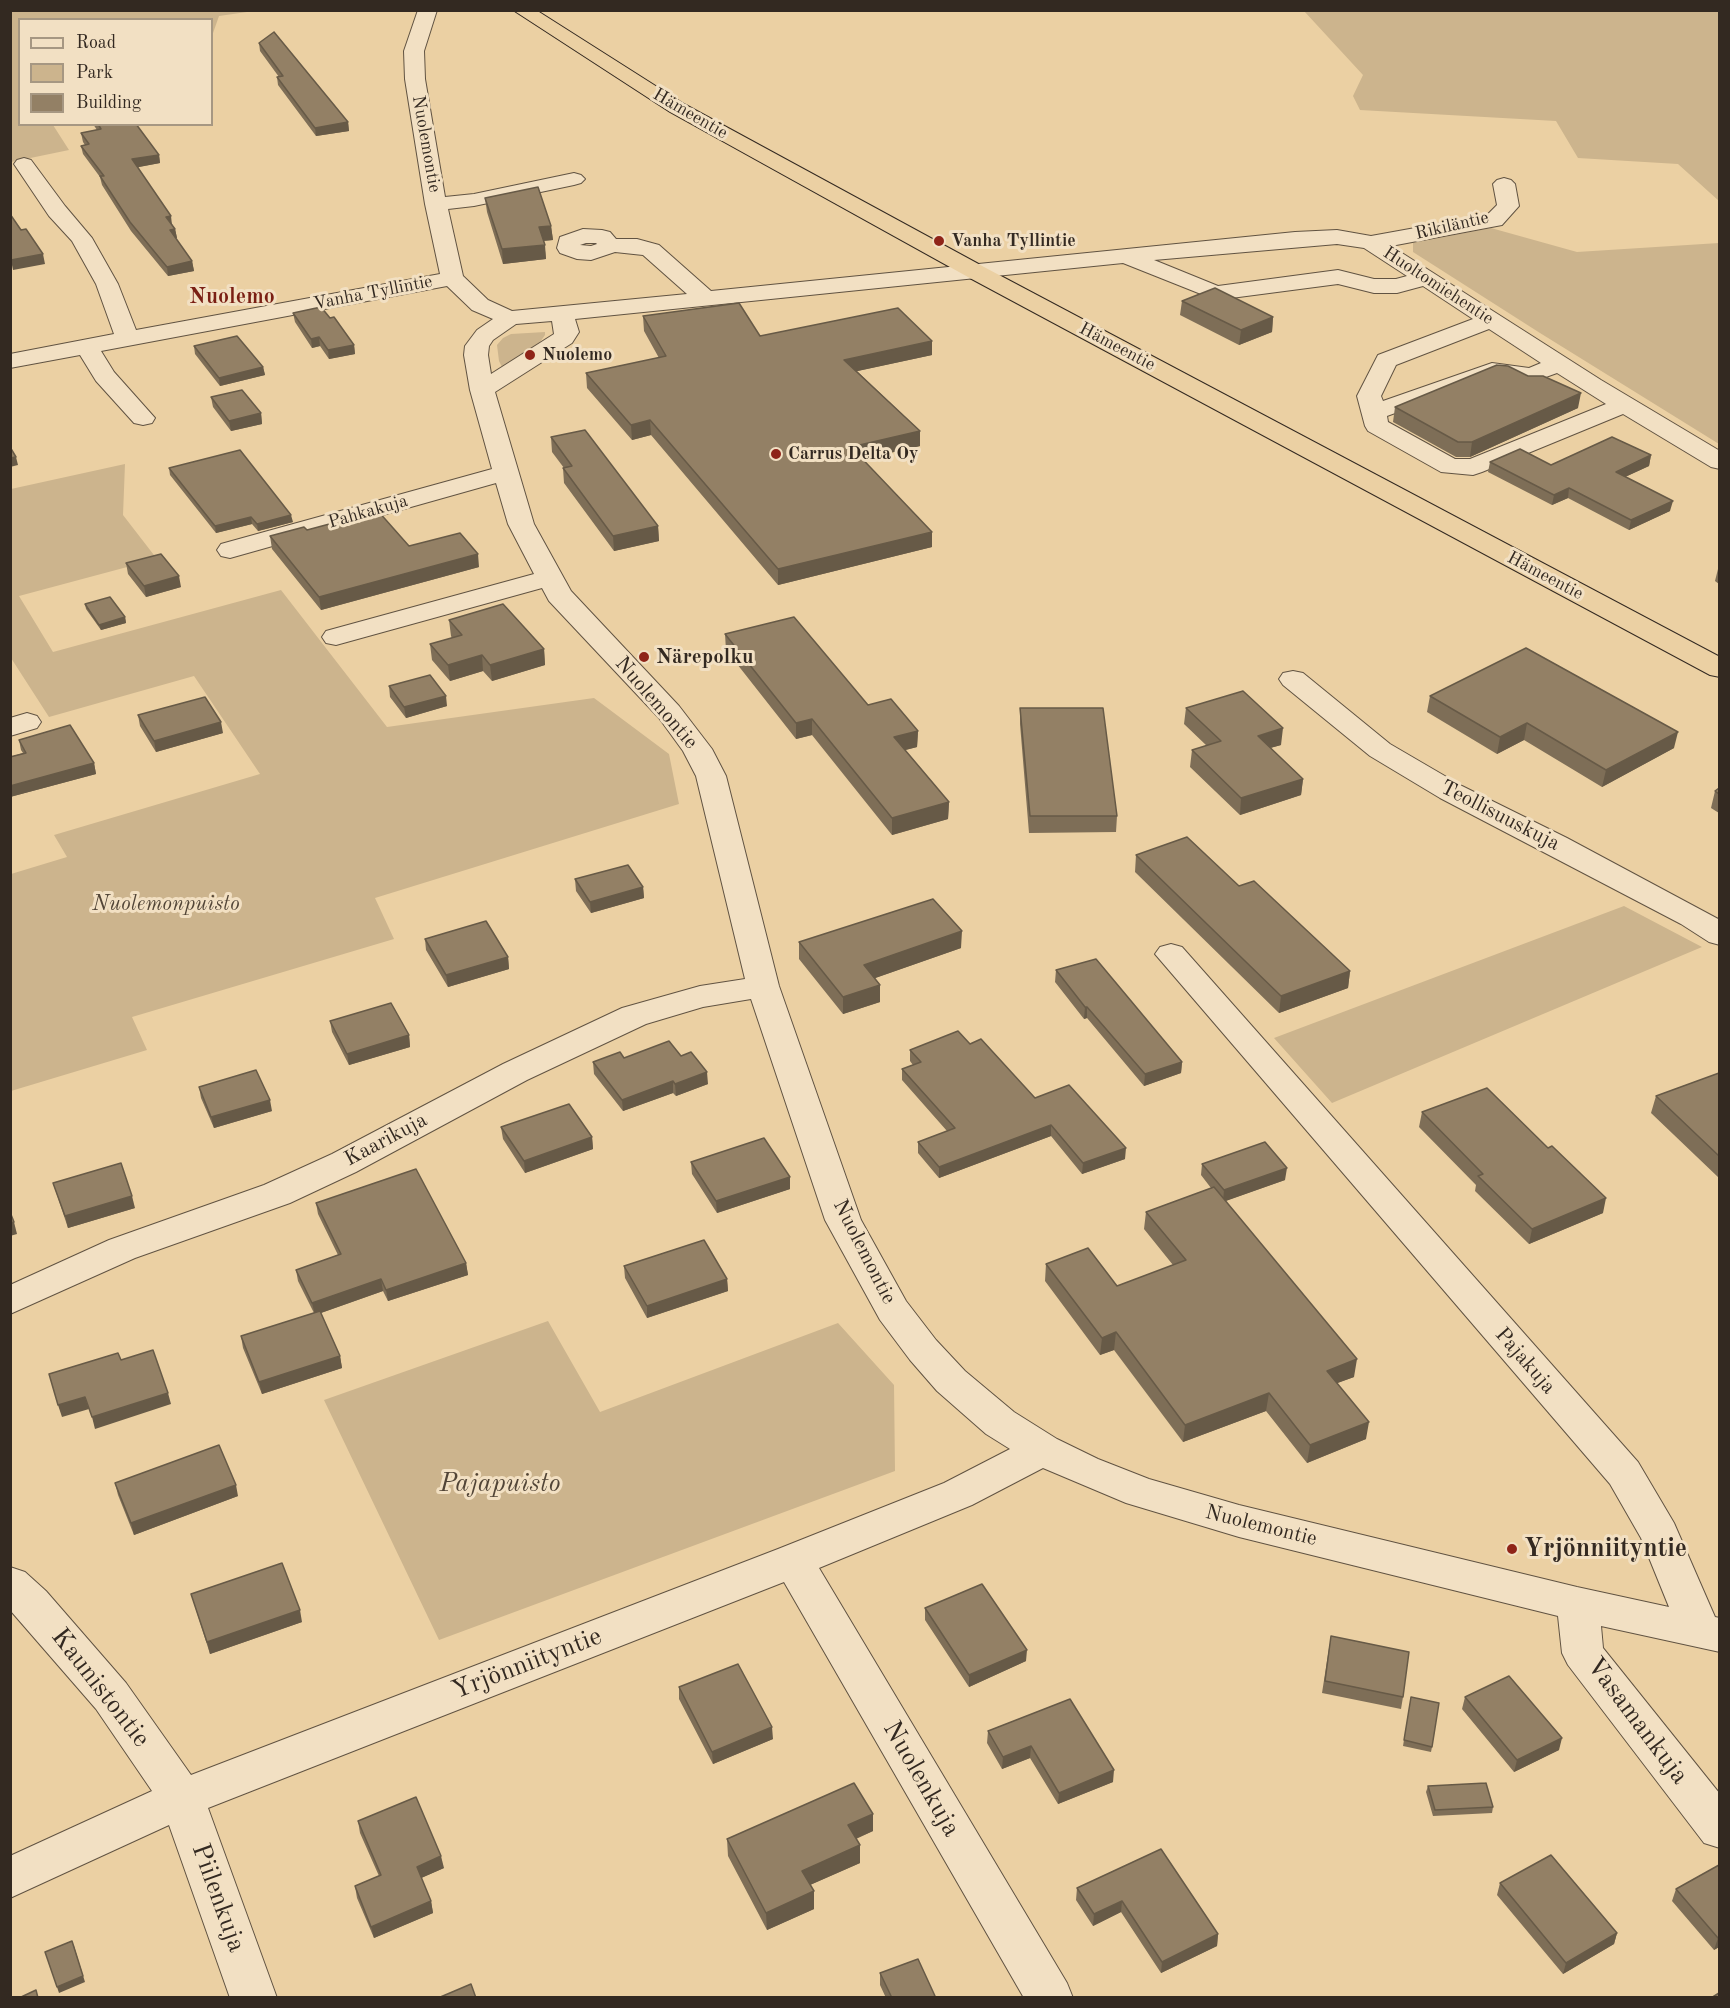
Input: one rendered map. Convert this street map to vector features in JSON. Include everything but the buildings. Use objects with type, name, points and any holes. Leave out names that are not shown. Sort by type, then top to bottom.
[{"type":"highway","name":"Hämeentie","points":[[522,10],[677,108],[976,272],[1719,669]]},
{"type":"street","name":"Nuolemontie","points":[[428,10],[414,51],[415,79],[436,204],[452,278]]},
{"type":"street","points":[[24,164],[57,211],[81,238],[107,284],[127,339]]},
{"type":"street","points":[[436,204],[474,200],[574,179]]},
{"type":"street","name":"Rikiläntie","points":[[1371,243],[1494,220],[1508,206],[1504,184]]},
{"type":"street","name":"Huoltomiehentie","points":[[976,272],[1305,238],[1337,237],[1371,243],[1624,405],[1719,462]]},
{"type":"street","points":[[610,244],[637,246],[651,250],[706,299]]},
{"type":"street","points":[[1126,256],[1215,293],[1338,277],[1374,286],[1397,286],[1427,278]]},
{"type":"street","name":"Vanha Tyllintie","points":[[10,361],[452,278],[480,305],[510,318],[976,272]]},
{"type":"street","points":[[482,390],[564,338],[567,332],[562,314]]},
{"type":"street","name":"Nuolemontie","points":[[510,318],[485,335],[477,346],[477,362],[482,390],[505,473],[522,524],[559,595],[669,712],[702,758],[711,776],[762,986],[843,1220],[893,1310],[923,1350],[951,1381],[1000,1423],[1043,1450],[1084,1470],[1203,1512],[1578,1604],[1710,1633]]},
{"type":"street","points":[[1492,320],[1386,360],[1369,396],[1377,426],[1450,467],[1473,467],[1624,405]]},
{"type":"street","points":[[86,346],[104,376],[143,418]]},
{"type":"street","points":[[1373,413],[1492,370],[1532,375],[1559,364]]},
{"type":"street","name":"Pahkakuja","points":[[230,550],[505,473]]},
{"type":"street","points":[[336,637],[549,578]]},
{"type":"street","name":"Teollisuuskuja","points":[[1293,680],[1380,750],[1451,792],[1692,917],[1719,935]]},
{"type":"street","name":"Pajakuja","points":[[1171,954],[1243,1034],[1310,1116],[1624,1473],[1660,1534],[1710,1633]]},
{"type":"street","name":"Kaarikuja","points":[[10,1301],[122,1249],[277,1194],[344,1162],[515,1072],[634,1016],[700,997],[762,986]]},
{"type":"street","name":"Yrjönniityntie","points":[[10,1878],[182,1798],[793,1561],[958,1494],[1043,1450]]},
{"type":"street","name":"Nuolenkuja","points":[[793,1561],[1050,1998]]},
{"type":"street","name":"Kaunistontie","points":[[10,1584],[31,1603],[111,1696],[182,1798]]},
{"type":"street","name":"Vasamankuja","points":[[1578,1604],[1583,1653],[1719,1829]]},
{"type":"street","name":"Piilenkuja","points":[[182,1798],[254,1998]]},
{"type":"green space","points":[[11,11],[254,11],[219,16],[213,33],[213,18],[18,18],[18,126],[54,126],[69,150],[11,162]]},
{"type":"green space","points":[[1304,11],[1719,11],[1719,201],[1678,164],[1578,158],[1556,121],[1360,110],[1353,96],[1363,75]]},
{"type":"green space","points":[[1491,228],[1577,252],[1719,243],[1719,444],[1413,252],[1413,243]]},
{"type":"green space","points":[[545,332],[538,345],[503,369],[499,361],[497,345],[503,338],[511,334]]},
{"type":"green space","name":"Nuolemonpuisto","points":[[125,464],[123,515],[157,559],[19,596],[53,652],[281,590],[387,727],[594,698],[669,754],[679,804],[375,898],[394,939],[132,1017],[147,1050],[11,1091],[11,874],[67,857],[54,835],[260,774],[194,676],[49,717],[11,658],[11,489]]},
{"type":"green space","points":[[1624,906],[1702,947],[1332,1103],[1274,1038]]},
{"type":"green space","name":"Pajapuisto","points":[[548,1321],[600,1412],[838,1323],[894,1385],[895,1471],[439,1640],[324,1400]]},
{"type":"place","name":"Vanha Tyllintie","points":[[939,241]]},
{"type":"place","name":"Nuolemo","points":[[530,355]]},
{"type":"place","name":"Carrus Delta Oy","points":[[776,454]]},
{"type":"place","name":"Närepolku","points":[[644,657]]},
{"type":"place","name":"Yrjönniityntie","points":[[1512,1549]]},
{"type":"district","name":"Nuolemo","points":[[232,297]]}]
